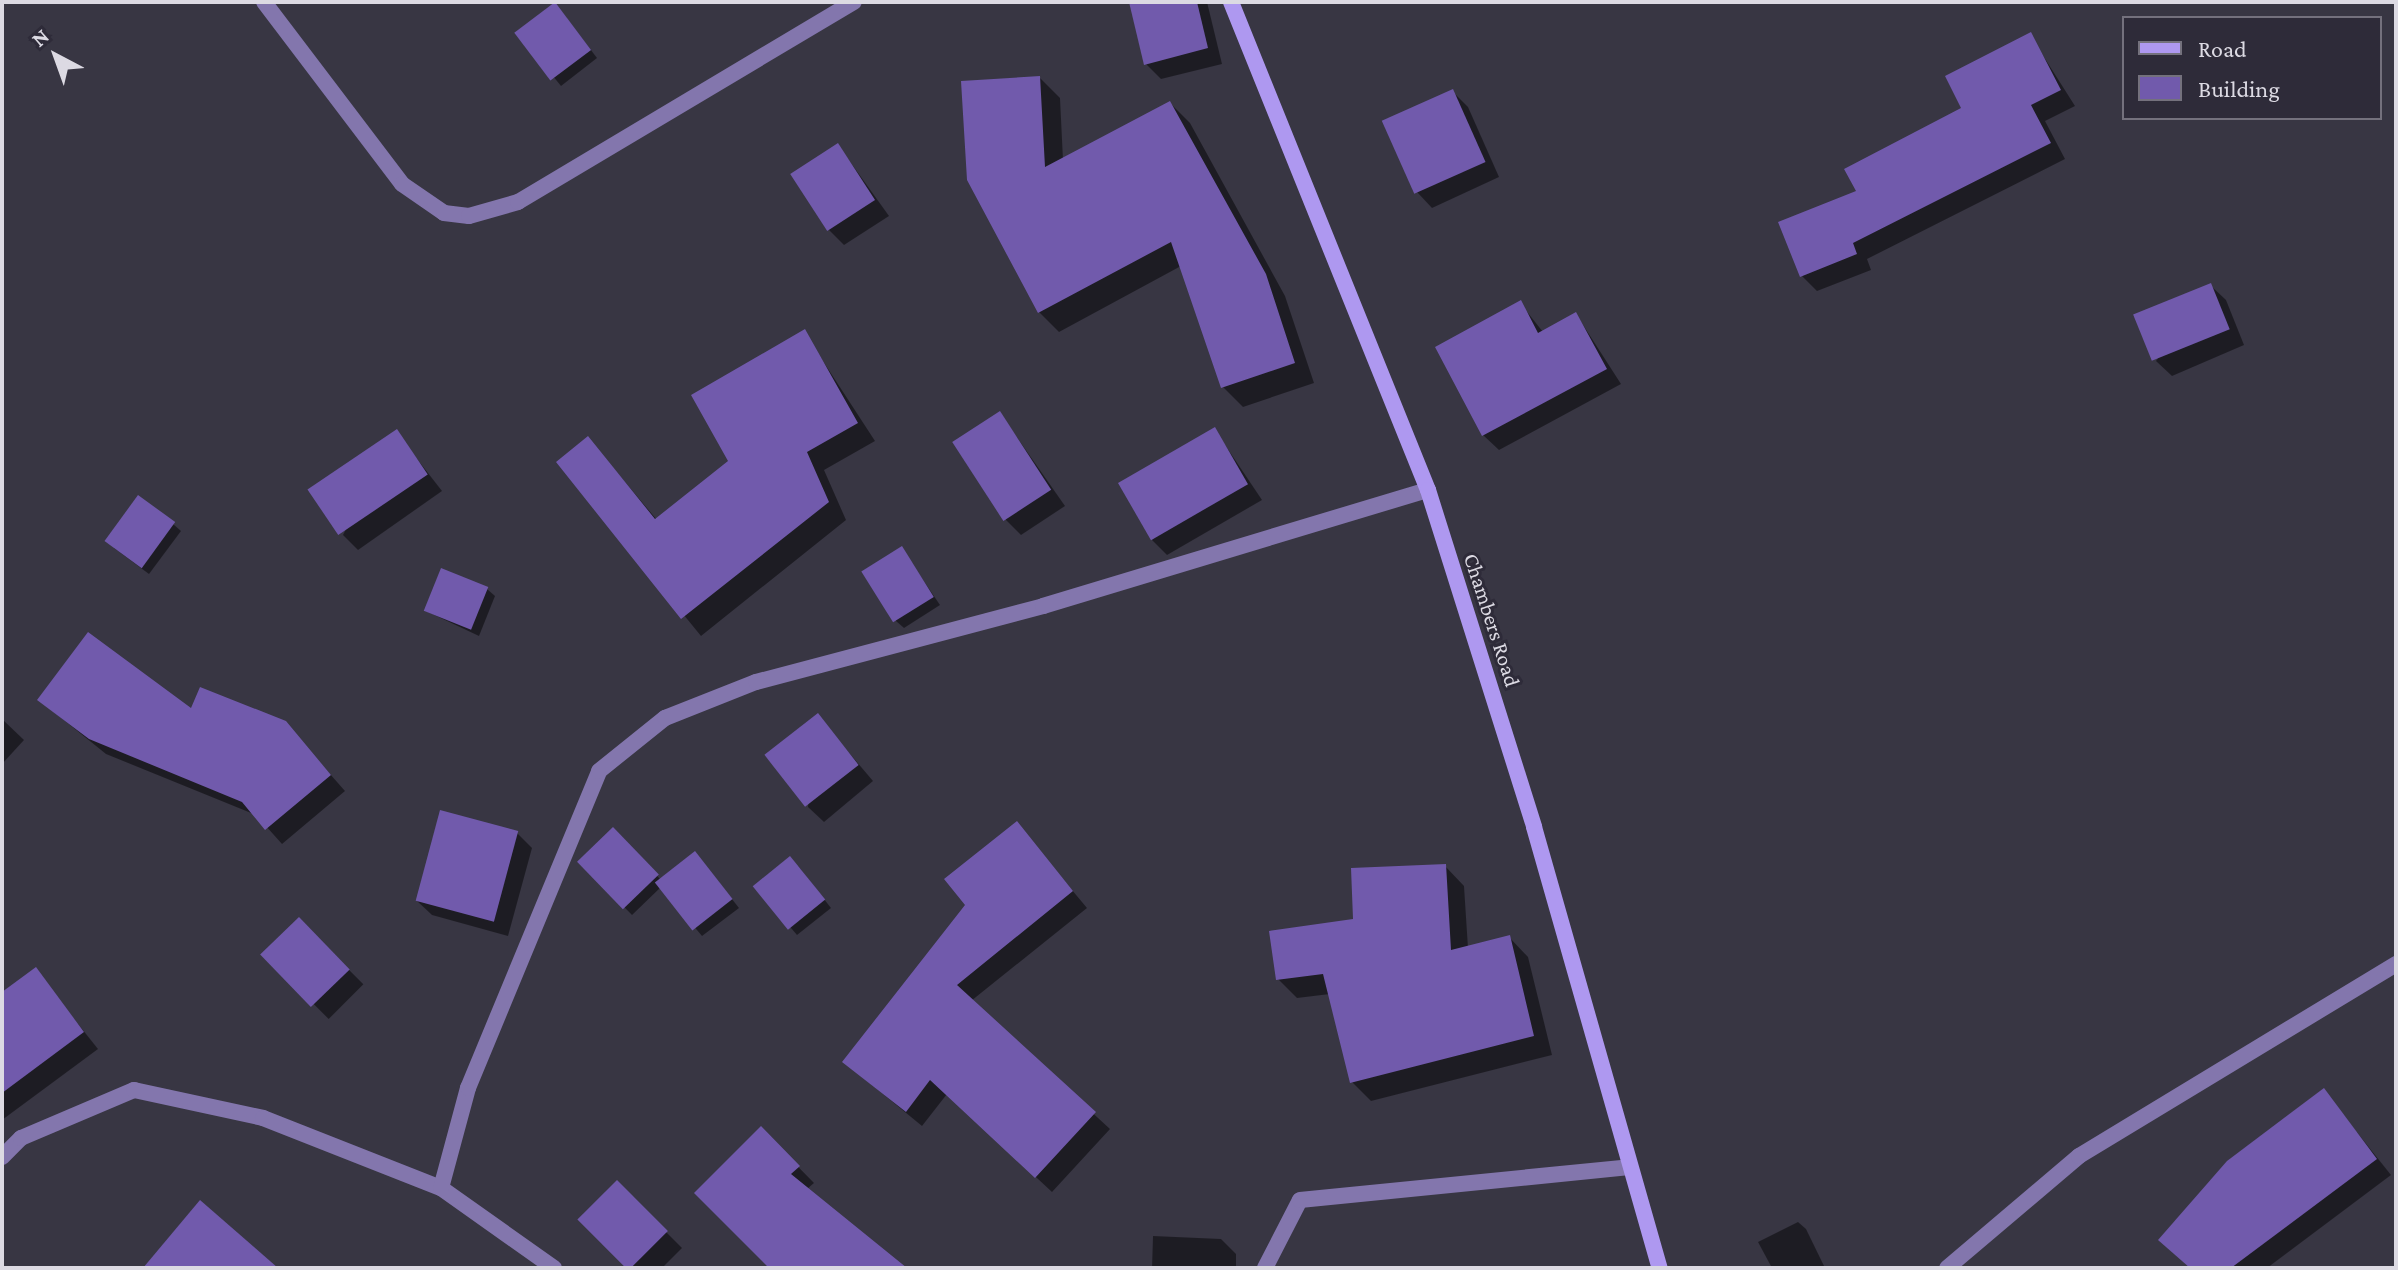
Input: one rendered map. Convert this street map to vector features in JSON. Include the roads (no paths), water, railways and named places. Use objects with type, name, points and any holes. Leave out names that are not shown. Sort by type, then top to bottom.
[{"type":"street","points":[[264,2],[402,184],[444,213],[469,216],[518,202],[854,2]]},
{"type":"street","name":"Chambers Road","points":[[1231,2],[1428,490],[1534,827],[1660,1268]]},
{"type":"street","points":[[441,1188],[468,1088],[599,771],[665,718],[756,682],[1043,606],[1428,490]]},
{"type":"street","points":[[1947,1268],[2079,1156],[2396,964]]},
{"type":"street","points":[[2,1157],[21,1138],[134,1090],[263,1118],[441,1188],[554,1268]]},
{"type":"street","points":[[1265,1268],[1300,1200],[1629,1167]]}]
